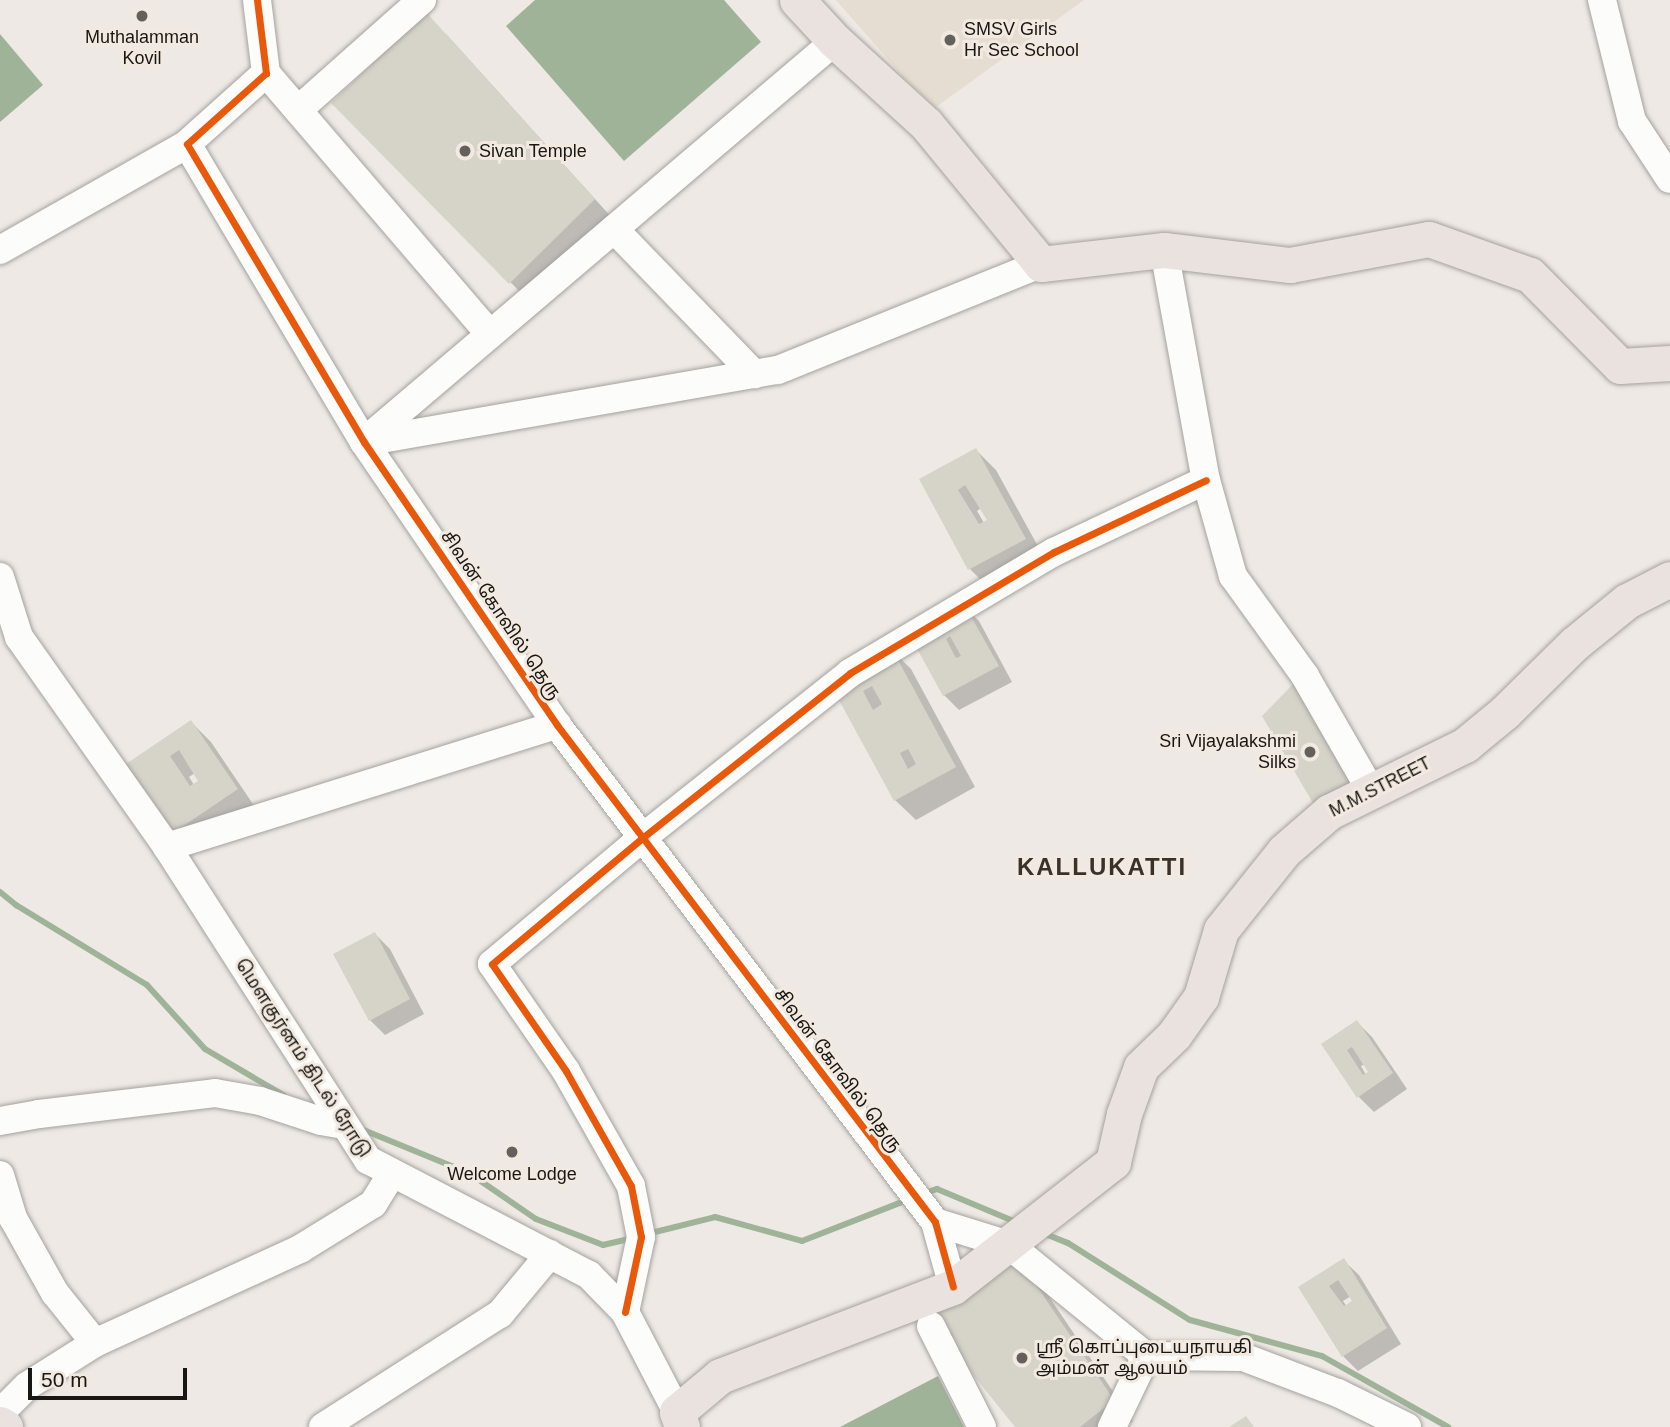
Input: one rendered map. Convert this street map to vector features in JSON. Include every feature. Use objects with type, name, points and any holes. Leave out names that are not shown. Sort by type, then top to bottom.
[{"type":"main road","points":[[797,0],[835,41],[926,124],[1041,264],[1164,250],[1290,265],[1429,239],[1530,275],[1620,366],[1670,363]]},
{"type":"main road","name":"M.M.STREET","points":[[679,1420],[720,1376],[953,1287],[1113,1162],[1141,1067],[1174,1035],[1202,997],[1222,930],[1284,851],[1329,812],[1465,745],[1505,712],[1574,644],[1627,601],[1670,579]]},
{"type":"main road","points":[[0,1424],[5,1427]]},
{"type":"street","points":[[257,0],[266,73],[490,334]]},
{"type":"street","points":[[298,110],[422,0]]},
{"type":"street","points":[[1602,0],[1632,121],[1670,179]]},
{"type":"street","points":[[364,442],[835,41]]},
{"type":"street","points":[[0,250],[187,144],[266,73]]},
{"type":"street","name":"சிவன் கோவில் தெரு","points":[[187,144],[364,442],[557,725],[935,1222]]},
{"type":"street","points":[[614,229],[754,373]]},
{"type":"street","points":[[1164,250],[1206,480],[1233,576],[1305,676],[1371,791]]},
{"type":"street","points":[[364,442],[778,370],[1041,264]]},
{"type":"street","points":[[625,1312],[641,1237],[631,1186],[566,1071],[492,964],[642,838],[850,673],[1054,552],[1206,480]]},
{"type":"street","name":"மௌகுர்னம் திடல் ரோடு","points":[[0,577],[10,643],[167,848],[368,1160],[589,1275],[625,1312],[679,1420]]},
{"type":"street","points":[[167,848],[557,725]]},
{"type":"street","points":[[0,1122],[39,1114],[215,1093],[260,1101],[321,1121],[344,1125]]},
{"type":"street","points":[[0,1413],[27,1386],[95,1343],[300,1250],[373,1204],[392,1172]]},
{"type":"street","points":[[0,1175],[13,1218],[55,1293],[95,1343]]},
{"type":"street","points":[[935,1222],[1009,1245],[1146,1356],[1243,1357],[1338,1393],[1407,1427]]},
{"type":"street","points":[[935,1222],[953,1287]]},
{"type":"street","points":[[323,1427],[500,1314],[550,1254]]},
{"type":"street","points":[[931,1326],[982,1427]]},
{"type":"street","points":[[1112,1427],[1146,1356]]},
{"type":"shaded area","points":[[535,0],[724,0],[761,42],[624,161],[506,26]]},
{"type":"shaded area","name":"SMSV Girls Hr Sec School","points":[[836,0],[1084,0],[936,107],[906,80]]},
{"type":"shaded area","points":[[0,34],[43,85],[0,122]]},
{"type":"shaded area","points":[[938,1376],[964,1427],[840,1427]]},
{"type":"building","name":"Sivan Temple","points":[[426,12],[595,199],[509,284],[331,103]]},
{"type":"building","points":[[976,448],[1026,539],[968,570],[919,479]],"holes":[[[965,485],[987,520],[979,524],[958,490]]]},
{"type":"building","points":[[964,604],[999,666],[943,696],[909,634]],"holes":[[[950,636],[961,656],[956,658],[946,639]]]},
{"type":"building","points":[[891,647],[956,767],[894,801],[828,680]],"holes":[[[872,686],[882,704],[873,710],[863,691]],[[908,749],[916,764],[908,769],[900,753]]]},
{"type":"building","name":"Sri Vijayalakshmi Silks","points":[[1295,682],[1357,789],[1317,810],[1262,716]]},
{"type":"building","points":[[191,720],[238,789],[170,835],[123,766]],"holes":[[[179,750],[198,781],[190,786],[170,756]]]},
{"type":"building","points":[[375,932],[410,999],[369,1021],[333,954]]},
{"type":"building","points":[[1357,1020],[1393,1073],[1357,1098],[1321,1044]],"holes":[[[1352,1047],[1368,1072],[1363,1075],[1347,1050]]]},
{"type":"building","name":"ஸ்ரீ கொப்புடையநாயகி அம்மன் ஆலயம்","points":[[1009,1245],[1114,1400],[1080,1427],[1015,1427],[925,1315]]},
{"type":"building","points":[[1344,1258],[1387,1328],[1342,1357],[1298,1287]],"holes":[[[1338,1280],[1352,1301],[1344,1306],[1329,1286]]]},
{"type":"building","points":[[1246,1416],[1254,1427],[1229,1427]]},
{"type":"waterway","points":[[0,892],[16,905],[147,985],[205,1049],[283,1095]]},
{"type":"waterway","points":[[361,1129],[469,1173],[536,1219],[603,1245],[633,1238]]},
{"type":"waterway","points":[[923,1194],[937,1189],[1016,1222]]},
{"type":"waterway","points":[[647,1234],[715,1217],[802,1241],[910,1199]]},
{"type":"waterway","points":[[1043,1233],[1068,1243],[1190,1320],[1322,1356],[1448,1427]]},
{"type":"cycle path","points":[[257,0],[266,73],[187,144],[364,442],[557,725],[935,1222],[953,1287]]},
{"type":"cycle path","points":[[625,1312],[641,1237],[631,1186],[566,1071],[492,964],[642,838],[850,673],[1054,552],[1206,480]]},
{"type":"place","name":"Muthalamman Kovil","points":[[142,16]]},
{"type":"place","name":"SMSV Girls Hr Sec School","points":[[950,40]]},
{"type":"place","name":"Sivan Temple","points":[[465,151]]},
{"type":"place","name":"Sri Vijayalakshmi Silks","points":[[1310,752]]},
{"type":"place","name":"Welcome Lodge","points":[[512,1152]]},
{"type":"place","name":"ஸ்ரீ கொப்புடையநாயகி அம்மன் ஆலயம்","points":[[1022,1358]]},
{"type":"district","name":"KALLUKATTI","points":[[1102,867]]}]
